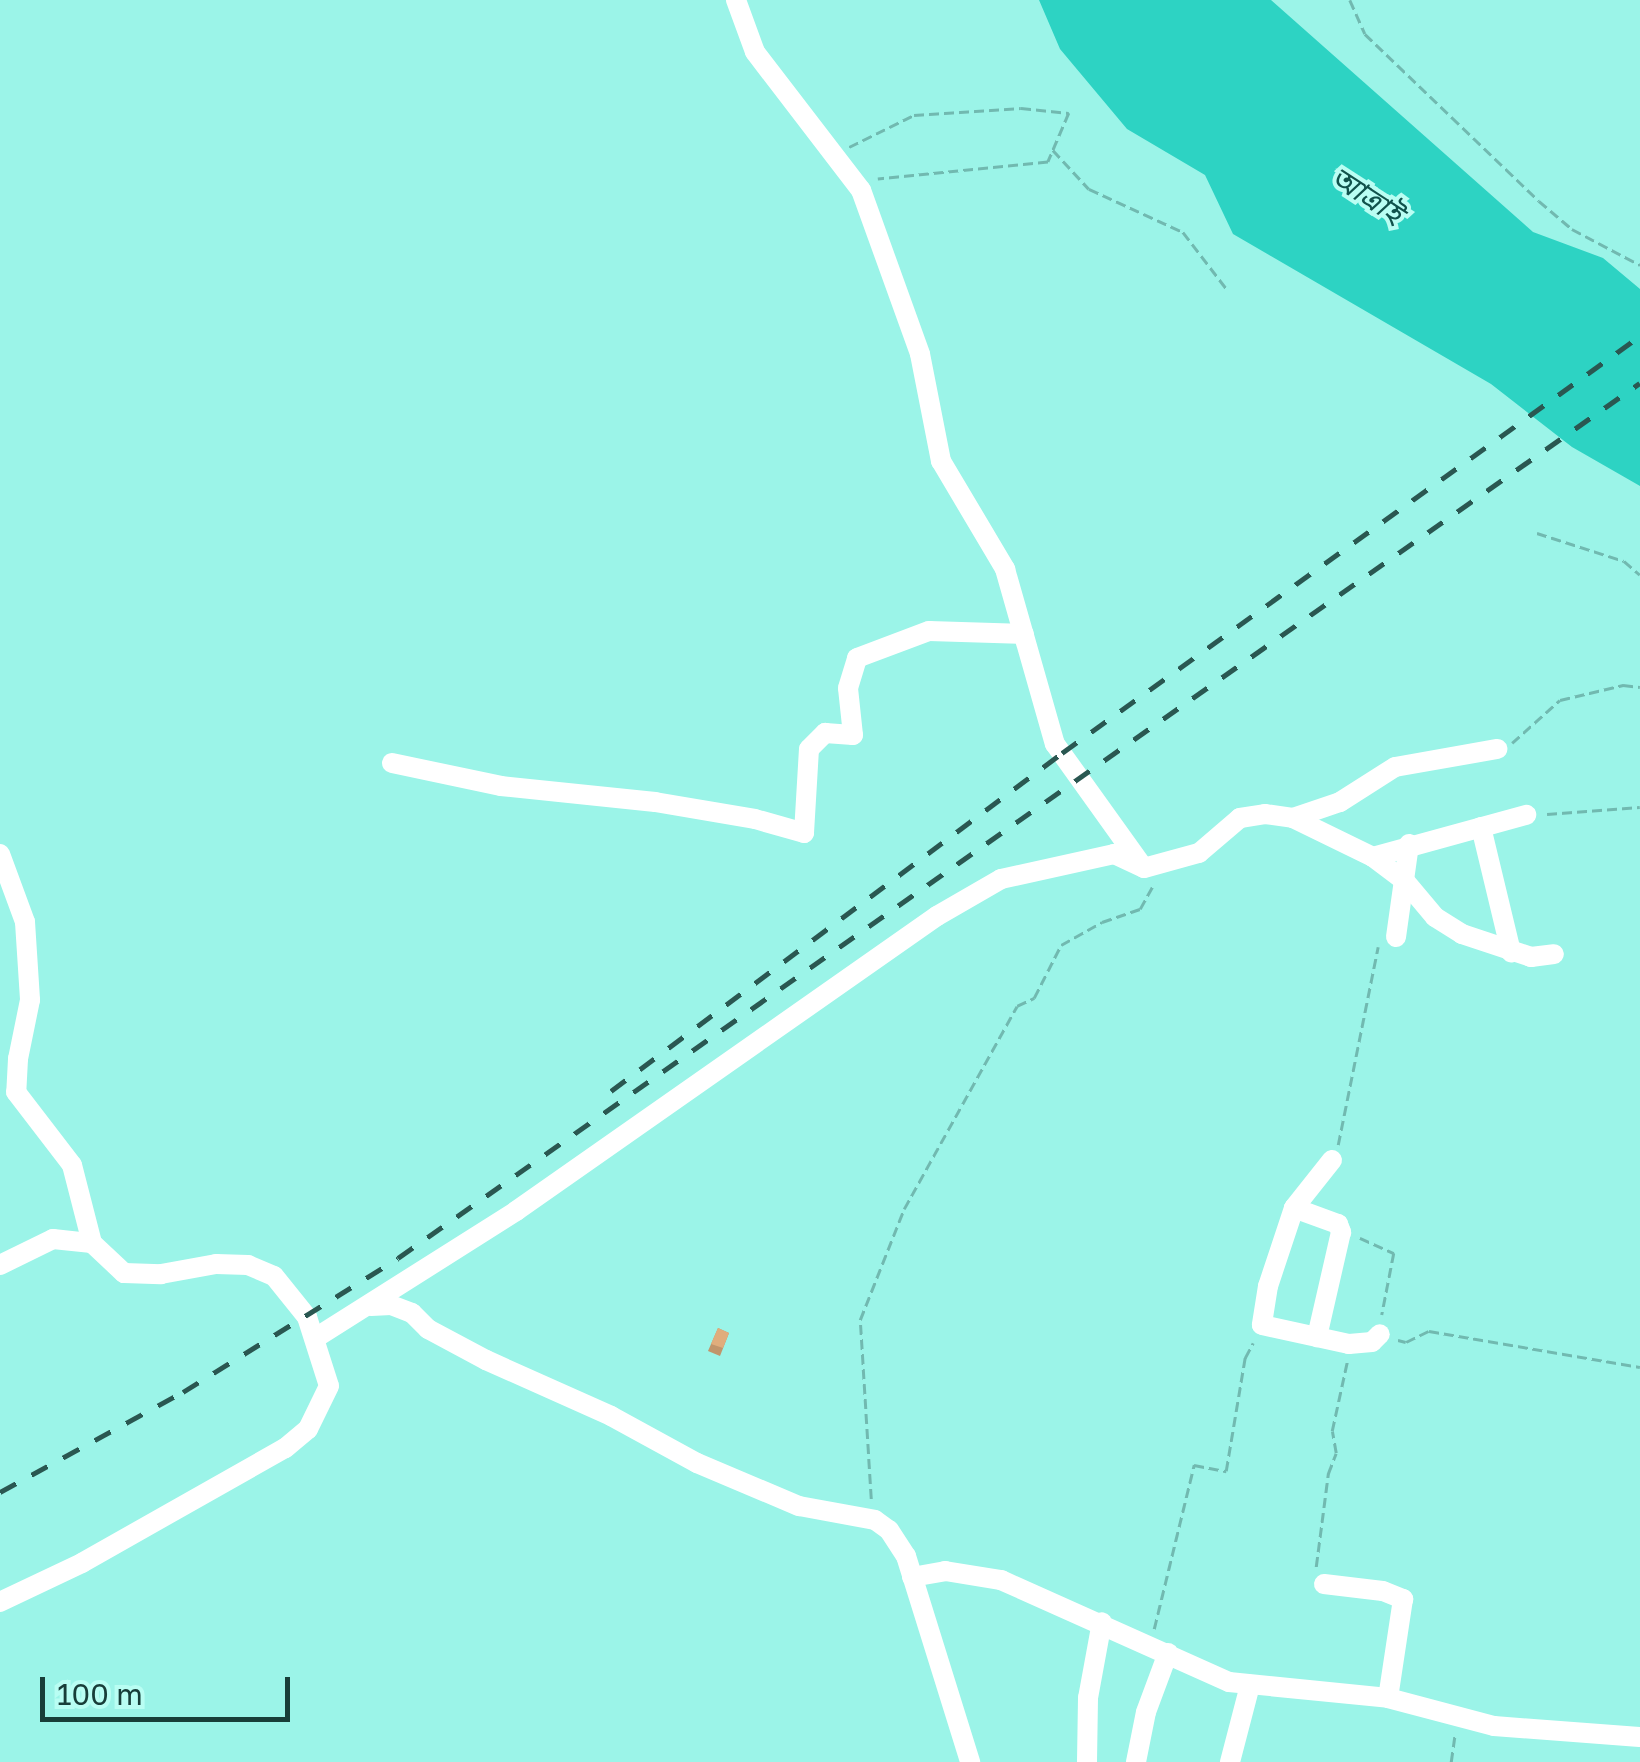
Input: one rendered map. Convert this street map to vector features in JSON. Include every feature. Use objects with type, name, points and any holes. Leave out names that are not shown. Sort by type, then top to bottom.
[{"type":"street","points":[[736,0],[755,52],[854,182],[920,354],[941,461],[1006,569],[1055,744],[1144,868]]},
{"type":"street","points":[[392,763],[502,786],[655,802],[804,833],[808,750],[826,733],[853,735],[848,688],[857,658],[929,630],[988,636],[1024,634]]},
{"type":"street","points":[[1292,818],[1340,802],[1395,767],[1497,749]]},
{"type":"street","points":[[317,1337],[371,1306],[970,894],[1001,879],[1114,854],[1144,868],[1199,853],[1240,818],[1265,814],[1292,818],[1374,857],[1404,880],[1436,917],[1462,934],[1531,957],[1554,954]]},
{"type":"street","points":[[1374,857],[1409,844],[1526,815]]},
{"type":"street","points":[[1481,826],[1512,952]]},
{"type":"street","points":[[1396,937],[1409,844]]},
{"type":"street","points":[[0,854],[25,922],[30,1000],[16,1092],[72,1166],[92,1243],[124,1274],[161,1274],[216,1264],[248,1265],[274,1276],[317,1337],[329,1386],[308,1428],[285,1448],[82,1562],[0,1602]]},
{"type":"street","points":[[1332,1160],[1294,1208],[1268,1286],[1262,1325],[1349,1344],[1372,1342],[1380,1334]]},
{"type":"street","points":[[1294,1208],[1338,1224],[1341,1232],[1317,1337]]},
{"type":"street","points":[[0,1265],[53,1239],[92,1243]]},
{"type":"street","points":[[371,1306],[390,1305],[412,1313],[428,1328],[486,1360],[765,1492],[799,1506],[875,1520],[899,1542],[970,1762]]},
{"type":"street","points":[[912,1576],[945,1571],[1001,1580],[1229,1682],[1388,1698],[1511,1728],[1640,1736]]},
{"type":"street","points":[[1325,1578],[1383,1591],[1403,1600],[1388,1698]]},
{"type":"street","points":[[1087,1762],[1088,1698],[1102,1622]]},
{"type":"street","points":[[1136,1762],[1159,1649]]},
{"type":"street","points":[[1230,1762],[1250,1685]]},
{"type":"path","points":[[1350,0],[1364,34],[1572,229],[1640,265]]},
{"type":"path","points":[[834,154],[914,116],[1021,108],[1070,113],[1048,162],[854,182]]},
{"type":"path","points":[[1054,150],[1090,189],[1183,232],[1226,288]]},
{"type":"path","points":[[1537,533],[1624,561],[1640,575]]},
{"type":"path","points":[[1497,749],[1522,739],[1560,700],[1594,690],[1640,687]]},
{"type":"path","points":[[1526,815],[1640,807]]},
{"type":"path","points":[[875,1520],[866,1476],[860,1320],[904,1209],[1017,1006],[1034,998],[1061,946],[1102,922],[1140,909],[1153,889],[1144,868]]},
{"type":"path","points":[[1332,1160],[1378,943],[1396,937]]},
{"type":"path","points":[[1341,1232],[1394,1253],[1380,1334],[1406,1342],[1429,1331],[1640,1368]]},
{"type":"path","points":[[1159,1649],[1194,1465],[1226,1471],[1245,1358],[1262,1325]]},
{"type":"path","points":[[1325,1578],[1314,1566],[1328,1474],[1336,1453],[1332,1431],[1349,1344]]},
{"type":"path","points":[[1450,1762],[1460,1717]]},
{"type":"water","name":"আত্রাই","points":[[1039,0],[1271,0],[1533,232],[1603,258],[1640,289],[1640,486],[1572,447],[1491,384],[1233,234],[1205,175],[1127,129],[1060,49]]},
{"type":"building","points":[[718,1328],[729,1333],[723,1348],[711,1344]]},
{"type":"railway","points":[[611,1091],[1062,753],[1640,336]]},
{"type":"railway","points":[[0,1492],[183,1392],[398,1258],[1640,383]]}]
